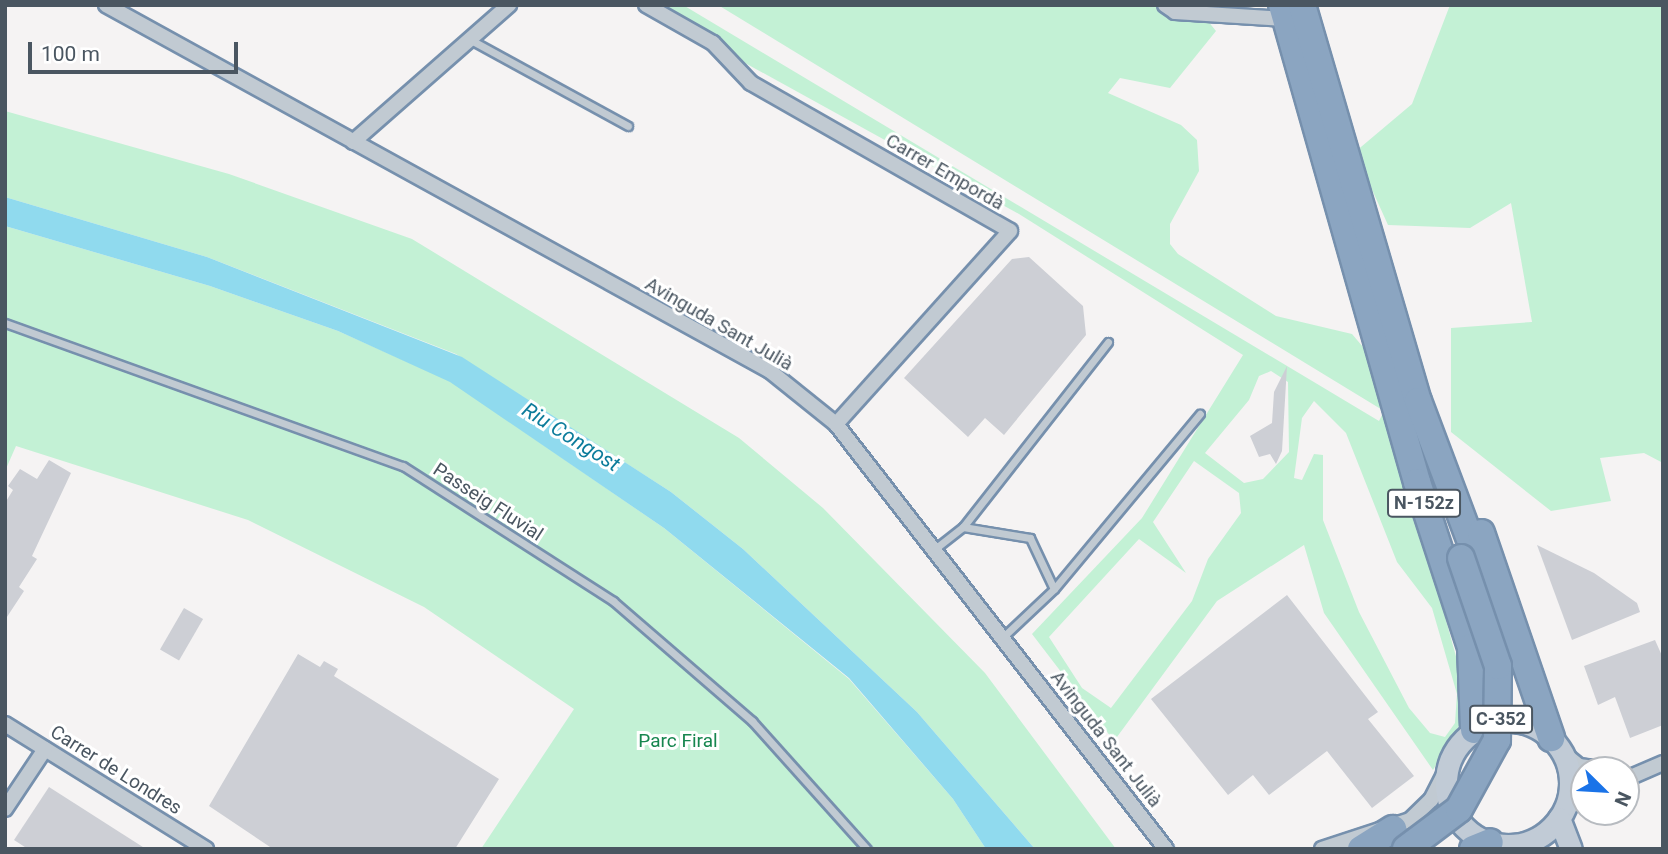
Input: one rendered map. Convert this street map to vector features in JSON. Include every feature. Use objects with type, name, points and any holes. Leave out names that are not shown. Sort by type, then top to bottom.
[{"type":"highway","name":"N-152z","points":[[1290,10],[1360,276],[1471,647],[1474,730]]},
{"type":"highway","name":"N-152z","points":[[1290,10],[1416,384],[1457,467],[1557,746]]},
{"type":"highway","name":"C-352","points":[[1360,276],[1514,676],[1512,739],[1487,797],[1434,849]]},
{"type":"highway","name":"C-352","points":[[1399,839],[1444,824],[1474,790],[1499,728],[1498,666],[1469,558],[1416,384]]},
{"type":"highway","points":[[1361,849],[1399,839]]},
{"type":"street","name":"Avinguda Sant Julià","points":[[106,5],[770,371],[836,424],[936,548],[1166,849]]},
{"type":"street","points":[[353,142],[509,5]]},
{"type":"street","name":"Carrer Empordà","points":[[646,5],[713,43],[751,83],[1010,231],[836,424]]},
{"type":"street","points":[[1165,5],[1175,12],[1290,10]]},
{"type":"street","points":[[1322,849],[1356,833],[1399,839],[1431,800],[1447,769],[1474,730],[1509,720],[1557,746],[1570,758]]},
{"type":"street","name":"Carrer de Londres","points":[[5,724],[206,849]]},
{"type":"street","name":"N-152z","points":[[1557,746],[1570,788],[1562,813],[1571,849]]},
{"type":"street","points":[[5,809],[45,749]]},
{"type":"street","points":[[1640,770],[1663,763]]},
{"type":"street","points":[[1447,769],[1446,789],[1460,822],[1482,846],[1536,845],[1570,806]]},
{"type":"lane","points":[[470,39],[628,126]]},
{"type":"lane","name":"Passeig Fluvial","points":[[5,323],[402,466],[613,601],[752,721],[867,849]]},
{"type":"lane","points":[[936,548],[963,527],[1108,342]]},
{"type":"lane","points":[[1003,637],[1054,589],[1200,414]]},
{"type":"lane","points":[[963,527],[1030,538],[1054,589]]},
{"type":"green space","points":[[661,5],[683,5],[1379,421],[1384,411],[718,5],[1195,5],[1216,31],[1170,88],[1120,78],[1108,93],[1181,125],[1197,140],[1199,171],[1170,224],[1170,244],[1178,254],[1276,316],[1352,334],[1374,360],[1470,707],[1433,770],[1324,613],[1304,545],[1217,601],[1114,741],[1032,634],[1142,518],[1243,355],[1019,214],[745,63]],"holes":[[[1271,371],[1288,382],[1289,452],[1263,479],[1244,483],[1205,453],[1249,400],[1259,376]],[[1314,401],[1346,433],[1397,562],[1432,608],[1457,694],[1455,723],[1445,737],[1430,733],[1409,708],[1359,612],[1323,520],[1323,455],[1314,454],[1302,480],[1294,478],[1302,418]],[[1194,461],[1239,493],[1241,513],[1208,559],[1192,601],[1111,708],[1082,688],[1049,637],[1139,539],[1186,573],[1153,522]]]},
{"type":"green space","points":[[1450,5],[1663,5],[1663,463],[1644,453],[1600,458],[1611,501],[1551,511],[1451,432],[1451,328],[1532,322],[1511,203],[1470,228],[1388,225],[1355,152],[1412,104]]},
{"type":"green space","points":[[5,111],[229,174],[412,239],[739,438],[823,508],[985,673],[1116,849],[1035,849],[917,712],[743,549],[671,492],[456,354],[207,257],[5,197]]},
{"type":"green space","name":"Parc Firal","points":[[5,226],[210,286],[338,331],[450,381],[664,528],[849,679],[953,799],[986,849],[481,849],[574,709],[424,607],[248,520],[16,446],[5,471]]},
{"type":"water","name":"Riu Congost","points":[[5,197],[207,257],[462,357],[671,492],[743,549],[917,712],[1035,849],[986,849],[953,799],[849,678],[664,528],[450,382],[338,331],[210,286],[5,226]]},
{"type":"building","points":[[1029,257],[1083,306],[1086,335],[1004,435],[985,418],[968,437],[904,378],[1012,259]]},
{"type":"building","points":[[1287,366],[1282,451],[1276,464],[1270,454],[1259,457],[1250,436],[1272,423],[1274,392]]},
{"type":"building","points":[[49,460],[71,473],[32,556],[37,559],[19,587],[24,591],[5,620],[5,503],[13,490],[8,486],[20,469],[37,479]]},
{"type":"building","points":[[1537,545],[1594,573],[1637,603],[1640,612],[1572,640]]},
{"type":"building","points":[[1287,595],[1378,712],[1368,719],[1414,776],[1372,808],[1327,751],[1269,795],[1253,775],[1228,795],[1151,699]]},
{"type":"building","points":[[184,608],[203,619],[179,661],[160,650]]},
{"type":"building","points":[[1655,640],[1663,658],[1663,725],[1630,738],[1615,697],[1598,705],[1584,666]]},
{"type":"building","points":[[298,654],[320,667],[324,661],[338,669],[334,676],[499,779],[455,849],[273,849],[209,806]]},
{"type":"building","points":[[49,787],[146,849],[28,849],[14,840]]}]
